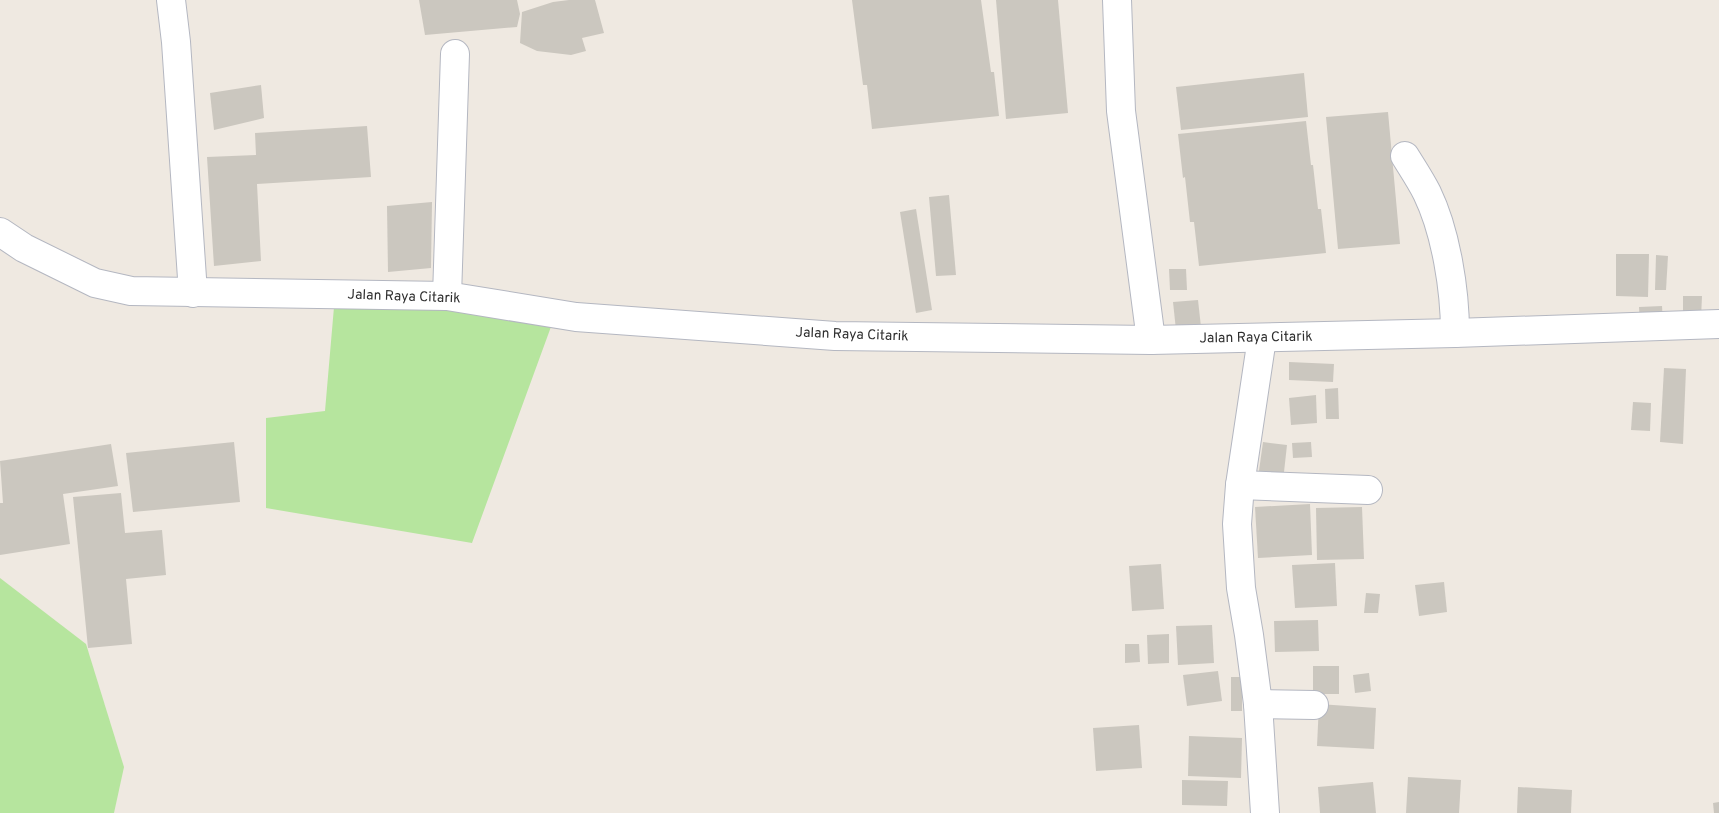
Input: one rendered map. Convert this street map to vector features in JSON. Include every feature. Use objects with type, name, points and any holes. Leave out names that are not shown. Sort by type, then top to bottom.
[{"type":"street","points":[[170,0],[176,42],[192,293]]},
{"type":"street","points":[[1117,0],[1121,111],[1151,340]]},
{"type":"street","points":[[447,296],[455,54]]},
{"type":"street","points":[[1405,156],[1428,194],[1439,226],[1455,310],[1455,333]]},
{"type":"street","name":"Jalan Raya Citarik","points":[[0,232],[24,248],[95,283],[131,291],[192,293],[269,291],[355,295],[447,296],[576,317],[834,336],[1151,340],[1455,333],[1719,324]]},
{"type":"street","points":[[1262,338],[1240,485],[1238,524],[1241,588],[1258,704],[1265,813]]},
{"type":"street","points":[[1240,485],[1368,490]]},
{"type":"street","points":[[1258,704],[1314,705]]},
{"type":"green space","points":[[466,293],[552,324],[472,543],[266,508],[266,418],[325,411],[334,307]]},
{"type":"green space","points":[[0,578],[86,644],[124,767],[114,813],[0,813]]},
{"type":"building","points":[[419,0],[517,0],[520,14],[517,27],[425,35]]},
{"type":"building","points":[[595,0],[604,33],[582,38],[586,51],[571,55],[537,51],[520,43],[522,12],[553,2]]},
{"type":"building","points":[[852,0],[981,0],[991,72],[994,72],[999,116],[872,129],[867,85],[863,85]]},
{"type":"building","points":[[996,0],[1058,0],[1068,113],[1006,119]]},
{"type":"building","points":[[1304,73],[1308,117],[1181,130],[1176,87]]},
{"type":"building","points":[[261,85],[264,118],[214,130],[210,93]]},
{"type":"building","points":[[1388,112],[1400,244],[1338,249],[1326,117]]},
{"type":"building","points":[[1306,121],[1318,209],[1321,209],[1326,253],[1199,266],[1194,222],[1190,222],[1185,177],[1183,178],[1178,134]]},
{"type":"building","points":[[367,126],[371,177],[257,184],[261,261],[214,266],[207,157],[256,155],[255,133]]},
{"type":"building","points":[[949,195],[956,275],[936,276],[929,197]]},
{"type":"building","points":[[432,202],[431,268],[388,272],[387,206]]},
{"type":"building","points":[[916,209],[932,310],[916,313],[900,212]]},
{"type":"building","points":[[1616,254],[1649,254],[1648,297],[1616,296]]},
{"type":"building","points":[[1656,255],[1668,256],[1666,290],[1655,290]]},
{"type":"building","points":[[1169,269],[1186,269],[1187,290],[1170,290]]},
{"type":"building","points":[[1683,296],[1702,296],[1701,318],[1683,318]]},
{"type":"building","points":[[1198,300],[1201,327],[1176,330],[1173,302]]},
{"type":"building","points":[[1662,306],[1663,324],[1640,325],[1639,307]]},
{"type":"building","points":[[1289,362],[1334,364],[1333,382],[1289,380]]},
{"type":"building","points":[[1664,368],[1686,369],[1683,444],[1660,442]]},
{"type":"building","points":[[1338,388],[1339,419],[1326,419],[1325,389]]},
{"type":"building","points":[[1316,395],[1317,423],[1291,425],[1289,398]]},
{"type":"building","points":[[1633,402],[1651,403],[1650,431],[1631,430]]},
{"type":"building","points":[[234,442],[240,502],[133,512],[126,453]]},
{"type":"building","points":[[1263,442],[1287,445],[1283,481],[1258,478]]},
{"type":"building","points":[[1311,442],[1312,457],[1293,458],[1292,443]]},
{"type":"building","points":[[111,444],[118,486],[63,494],[70,544],[0,555],[0,503],[3,503],[0,461]]},
{"type":"building","points":[[121,493],[125,533],[162,530],[166,575],[126,579],[132,644],[88,648],[73,497]]},
{"type":"building","points":[[1310,504],[1312,555],[1258,558],[1255,507]]},
{"type":"building","points":[[1362,507],[1364,559],[1317,560],[1316,508]]},
{"type":"building","points":[[1335,563],[1337,606],[1295,608],[1292,565]]},
{"type":"building","points":[[1161,564],[1164,609],[1132,611],[1129,566]]},
{"type":"building","points":[[1444,582],[1447,612],[1419,616],[1415,585]]},
{"type":"building","points":[[1366,593],[1380,594],[1378,613],[1364,613]]},
{"type":"building","points":[[1318,620],[1319,651],[1275,652],[1274,621]]},
{"type":"building","points":[[1212,625],[1214,663],[1178,665],[1176,626]]},
{"type":"building","points":[[1169,634],[1169,663],[1148,664],[1147,635]]},
{"type":"building","points":[[1125,644],[1139,644],[1140,662],[1125,663]]},
{"type":"building","points":[[1313,666],[1339,666],[1339,694],[1313,694]]},
{"type":"building","points":[[1218,671],[1222,701],[1187,706],[1183,675]]},
{"type":"building","points":[[1369,673],[1371,691],[1355,693],[1353,675]]},
{"type":"building","points":[[1231,677],[1242,677],[1242,711],[1231,711]]},
{"type":"building","points":[[1319,704],[1376,708],[1374,749],[1317,746]]},
{"type":"building","points":[[1139,725],[1142,768],[1096,771],[1093,728]]},
{"type":"building","points":[[1189,736],[1242,738],[1241,778],[1188,776]]},
{"type":"building","points":[[1408,777],[1461,780],[1459,813],[1406,813]]},
{"type":"building","points":[[1182,780],[1228,781],[1227,806],[1182,805]]},
{"type":"building","points":[[1373,782],[1376,813],[1320,813],[1318,787]]},
{"type":"building","points":[[1518,787],[1572,790],[1571,813],[1517,813]]},
{"type":"building","points":[[1719,802],[1719,813],[1714,813],[1713,803]]}]
